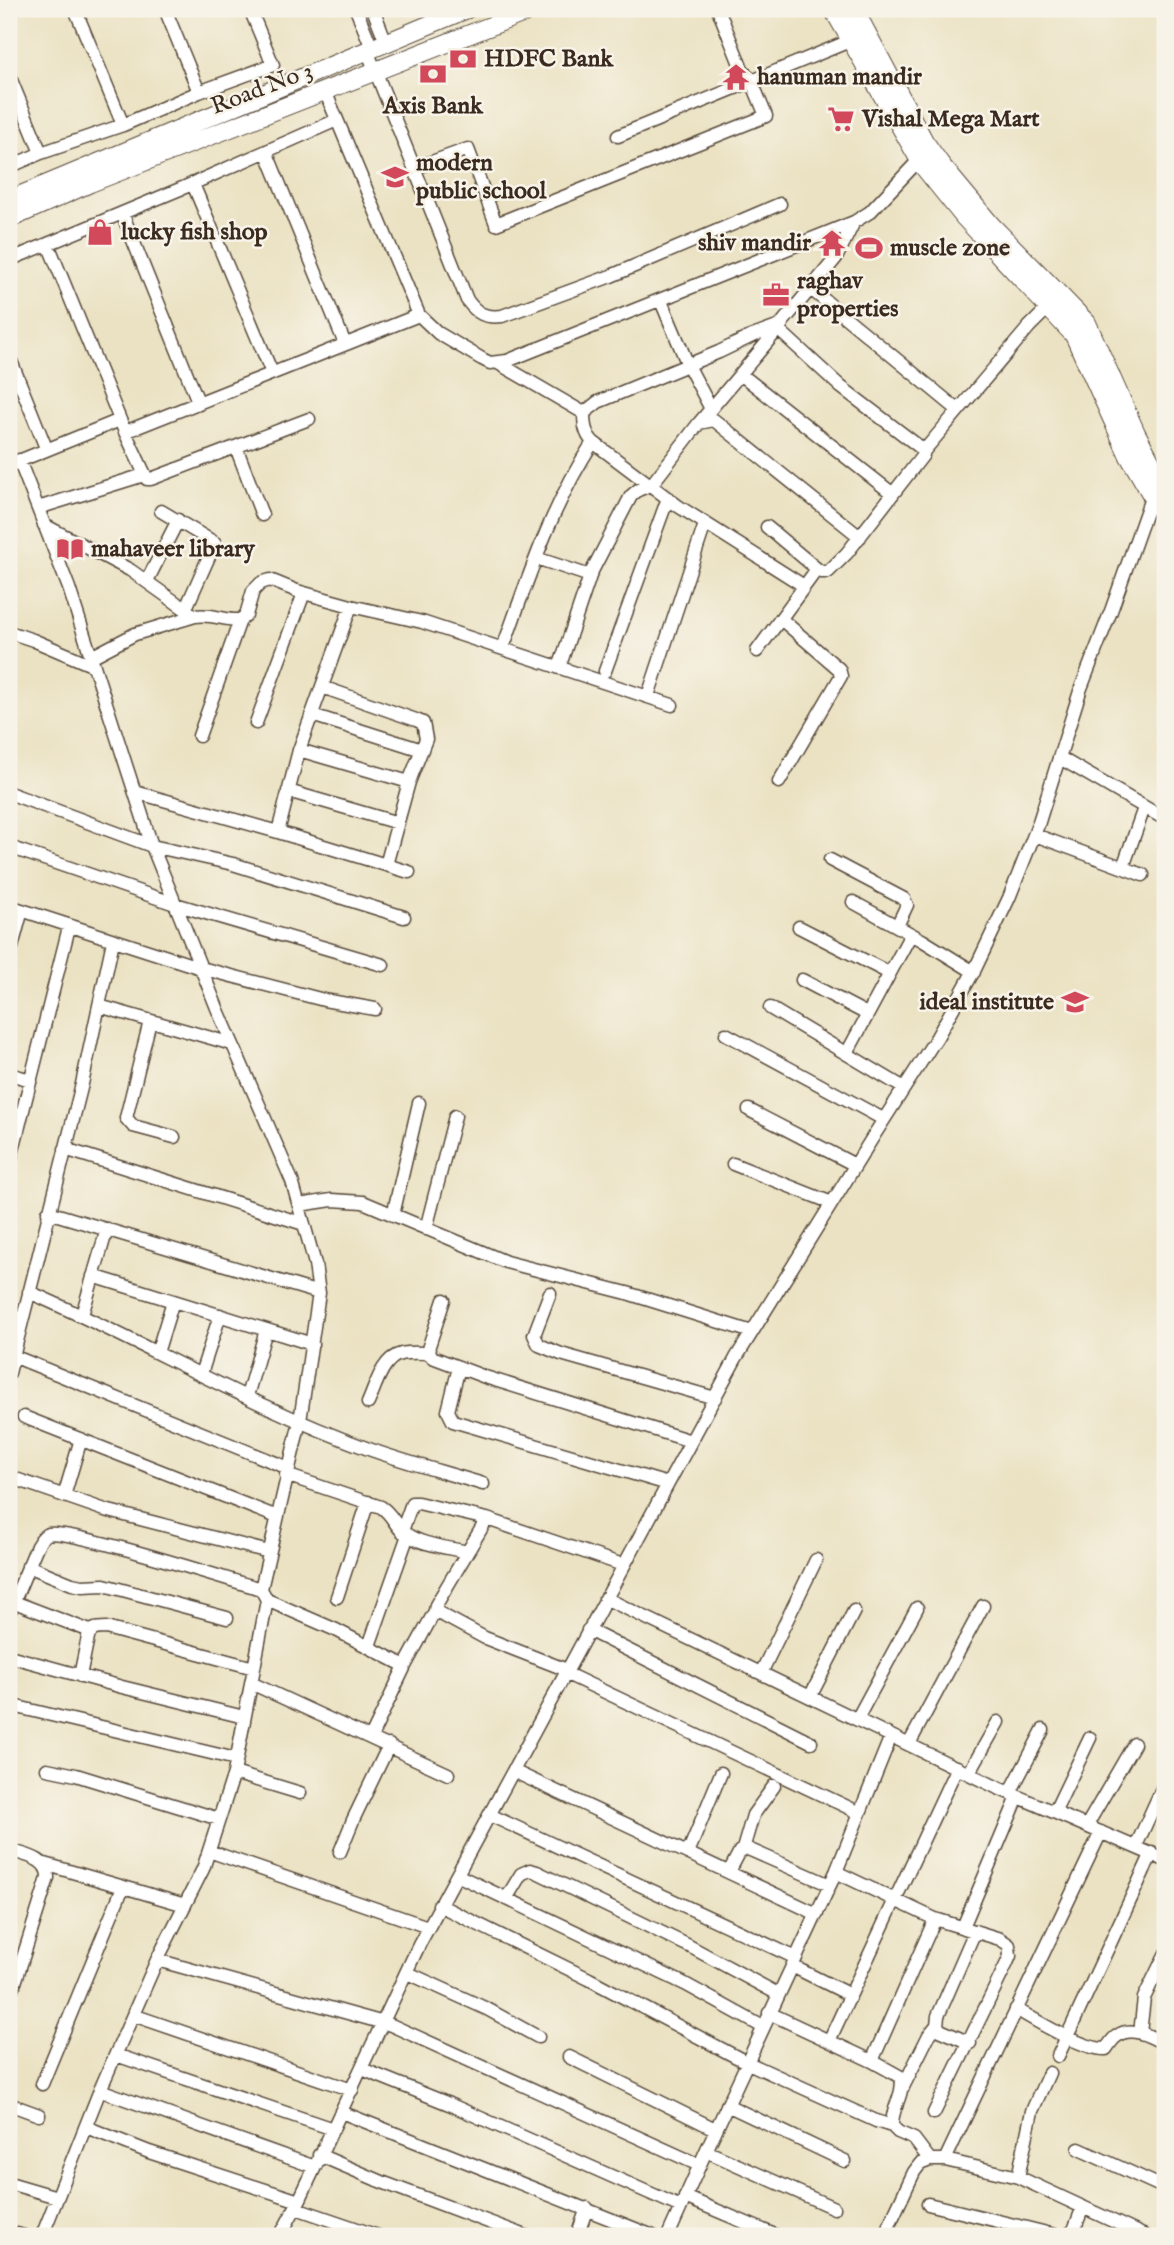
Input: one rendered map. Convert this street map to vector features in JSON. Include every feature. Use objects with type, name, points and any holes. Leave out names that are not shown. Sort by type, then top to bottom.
[{"type":"street","points":[[75,9],[123,125]]},
{"type":"street","points":[[165,9],[199,92]]},
{"type":"street","points":[[9,167],[274,65],[250,9]]},
{"type":"street","points":[[356,9],[375,47]]},
{"type":"street","points":[[373,9],[376,71],[467,300],[474,310],[489,317],[502,316],[611,276],[780,204]]},
{"type":"street","name":"Road No 3","points":[[9,200],[467,9]]},
{"type":"street","name":"Road No 3","points":[[9,219],[90,183],[534,9]]},
{"type":"street","points":[[415,168],[468,149],[496,224],[766,116],[752,82],[742,69],[718,9]]},
{"type":"street","points":[[833,9],[919,160],[964,217],[1077,340],[1129,456],[1158,487]]},
{"type":"street","points":[[854,9],[925,141],[947,174],[991,225],[1087,323],[1158,487],[1165,517]]},
{"type":"street","points":[[618,136],[851,42],[866,31]]},
{"type":"street","points":[[9,75],[41,153]]},
{"type":"street","points":[[282,86],[289,105]]},
{"type":"street","points":[[325,91],[419,316],[438,333],[490,363],[498,363],[661,301],[854,222],[870,212],[919,160]]},
{"type":"street","points":[[9,260],[193,184],[337,120]]},
{"type":"street","points":[[266,151],[345,344]]},
{"type":"street","points":[[193,184],[272,373]]},
{"type":"street","points":[[121,214],[199,404]]},
{"type":"street","points":[[559,668],[590,576],[631,496],[652,484],[699,423],[811,289],[836,258],[854,222]]},
{"type":"street","points":[[48,244],[144,475],[151,479],[309,418]]},
{"type":"street","points":[[811,289],[958,410]]},
{"type":"street","points":[[661,301],[688,365],[711,409]]},
{"type":"street","points":[[767,527],[817,569],[825,573],[832,570],[921,459],[923,452],[1048,308]]},
{"type":"street","points":[[44,2236],[100,2090],[157,1960],[203,1869],[235,1766],[254,1668],[269,1552],[300,1421],[319,1293],[316,1264],[292,1181],[232,1044],[152,846],[69,588],[38,508],[14,462],[46,448],[199,404],[419,316]]},
{"type":"street","points":[[584,413],[598,402],[780,326]]},
{"type":"street","points":[[780,326],[784,336],[810,360],[923,452]]},
{"type":"street","points":[[9,356],[46,448]]},
{"type":"street","points":[[498,363],[584,413]]},
{"type":"street","points":[[743,376],[893,494]]},
{"type":"street","points":[[584,413],[584,424],[593,442],[705,524],[804,586]]},
{"type":"street","points":[[699,423],[714,420],[860,537]]},
{"type":"street","points":[[503,648],[536,558],[570,478],[593,442]]},
{"type":"street","points":[[236,447],[262,515]]},
{"type":"street","points":[[280,2236],[439,1905],[691,1441],[752,1332],[883,1119],[947,1021],[974,972],[1009,898],[1034,835],[1081,688],[1158,487],[1165,456]]},
{"type":"street","points":[[38,508],[144,475]]},
{"type":"street","points":[[605,671],[667,498]]},
{"type":"street","points":[[161,511],[215,543],[191,612]]},
{"type":"street","points":[[147,581],[178,520]]},
{"type":"street","points":[[648,696],[705,524]]},
{"type":"street","points":[[44,525],[130,570],[191,612]]},
{"type":"street","points":[[536,558],[590,576]]},
{"type":"street","points":[[757,651],[817,569]]},
{"type":"street","points":[[200,736],[240,620],[246,615],[253,592],[270,580],[351,606],[422,622],[672,705]]},
{"type":"street","points":[[256,723],[304,593]]},
{"type":"street","points":[[278,832],[299,750],[351,606]]},
{"type":"street","points":[[93,661],[135,635],[191,612],[240,620]]},
{"type":"street","points":[[779,782],[841,676],[839,669],[780,619]]},
{"type":"street","points":[[9,632],[93,661]]},
{"type":"street","points":[[322,687],[423,723],[426,738],[409,782],[386,865]]},
{"type":"street","points":[[312,715],[422,750]]},
{"type":"street","points":[[299,750],[409,782]]},
{"type":"street","points":[[1060,758],[1165,819]]},
{"type":"street","points":[[288,791],[398,823]]},
{"type":"street","points":[[135,792],[409,872]]},
{"type":"street","points":[[9,793],[152,846],[233,864],[404,917]]},
{"type":"street","points":[[1123,867],[1144,808]]},
{"type":"street","points":[[1034,835],[1143,875]]},
{"type":"street","points":[[9,847],[175,904],[383,965]]},
{"type":"street","points":[[830,860],[904,899],[907,905],[897,926]]},
{"type":"street","points":[[853,902],[974,972]]},
{"type":"street","points":[[9,958],[15,908],[201,968],[324,1000],[375,1009]]},
{"type":"street","points":[[9,1166],[69,927]]},
{"type":"street","points":[[799,927],[889,973]]},
{"type":"street","points":[[847,1053],[911,934]]},
{"type":"street","points":[[9,1373],[113,941]]},
{"type":"street","points":[[802,979],[867,1014]]},
{"type":"street","points":[[99,1006],[232,1044]]},
{"type":"street","points":[[770,1008],[904,1088]]},
{"type":"street","points":[[150,1021],[126,1118],[133,1126],[174,1137]]},
{"type":"street","points":[[726,1034],[883,1119]]},
{"type":"street","points":[[9,1074],[31,1080]]},
{"type":"street","points":[[393,1214],[419,1103]]},
{"type":"street","points":[[749,1110],[855,1165]]},
{"type":"street","points":[[426,1229],[455,1116]]},
{"type":"street","points":[[65,1149],[304,1224]]},
{"type":"street","points":[[733,1164],[832,1203]]},
{"type":"street","points":[[299,1206],[332,1200],[363,1202],[506,1262],[627,1293],[752,1332]]},
{"type":"street","points":[[48,1212],[319,1293]]},
{"type":"street","points":[[82,1315],[107,1229]]},
{"type":"street","points":[[93,1276],[312,1344]]},
{"type":"street","points":[[29,1292],[300,1421],[367,1449],[483,1484]]},
{"type":"street","points":[[550,1293],[534,1335],[539,1345],[561,1354],[715,1398]]},
{"type":"street","points":[[444,1300],[428,1349],[432,1357],[691,1441]]},
{"type":"street","points":[[157,1353],[173,1301]]},
{"type":"street","points":[[201,1374],[220,1315]]},
{"type":"street","points":[[247,1396],[266,1330]]},
{"type":"street","points":[[368,1403],[392,1357],[429,1353]]},
{"type":"street","points":[[13,1356],[287,1471],[381,1507],[392,1515],[405,1533],[422,1541],[467,1552]]},
{"type":"street","points":[[459,1367],[448,1411],[453,1421],[668,1484]]},
{"type":"street","points":[[24,1417],[277,1517]]},
{"type":"street","points":[[64,1496],[81,1439]]},
{"type":"street","points":[[10,1477],[105,1510],[269,1552]]},
{"type":"street","points":[[337,1597],[368,1502]]},
{"type":"street","points":[[369,1646],[412,1503],[487,1520],[624,1565]]},
{"type":"street","points":[[371,1737],[436,1605],[487,1520]]},
{"type":"street","points":[[90,1632],[10,1605],[43,1537],[49,1534],[82,1538],[264,1595],[405,1666]]},
{"type":"street","points":[[761,1673],[816,1560]]},
{"type":"street","points":[[29,1566],[72,1584],[104,1585],[227,1618]]},
{"type":"street","points":[[605,1598],[1014,1795],[1165,1860]]},
{"type":"street","points":[[909,1744],[983,1606]]},
{"type":"street","points":[[857,1720],[917,1608]]},
{"type":"street","points":[[435,1611],[485,1638],[566,1671],[860,1813]]},
{"type":"street","points":[[810,1697],[854,1611]]},
{"type":"street","points":[[80,1676],[90,1632],[96,1628],[106,1628],[254,1668]]},
{"type":"street","points":[[588,1630],[811,1742]]},
{"type":"street","points":[[9,1656],[244,1717]]},
{"type":"street","points":[[251,1682],[448,1774]]},
{"type":"street","points":[[9,1705],[235,1766],[300,1793]]},
{"type":"street","points":[[829,2041],[894,1900],[963,1770],[998,1722]]},
{"type":"street","points":[[892,2126],[891,2118],[903,2087],[929,2035],[937,2025],[1014,1795],[1043,1730]]},
{"type":"street","points":[[668,2236],[715,2129],[836,1872],[891,1736]]},
{"type":"street","points":[[1055,1811],[1090,1738]]},
{"type":"street","points":[[1087,1825],[1134,1744]]},
{"type":"street","points":[[340,1852],[389,1745]]},
{"type":"street","points":[[47,1769],[76,1774],[219,1819]]},
{"type":"street","points":[[513,1771],[817,1914]]},
{"type":"street","points":[[688,1853],[721,1773]]},
{"type":"street","points":[[1136,1846],[1165,1783]]},
{"type":"street","points":[[729,1872],[743,1849],[753,1815],[774,1786]]},
{"type":"street","points":[[490,1815],[794,1962],[850,1995]]},
{"type":"street","points":[[945,2160],[1101,1832]]},
{"type":"street","points":[[743,1849],[830,1885]]},
{"type":"street","points":[[9,1850],[45,1864],[185,1905]]},
{"type":"street","points":[[209,1851],[428,1927]]},
{"type":"street","points":[[1058,2056],[1152,1853]]},
{"type":"street","points":[[14,1986],[48,1878],[49,1870],[45,1864]]},
{"type":"street","points":[[506,1899],[521,1874],[530,1870],[597,1900],[778,1994]]},
{"type":"street","points":[[836,1872],[935,1919],[1000,1939],[1009,1945],[1010,1956],[934,2113]]},
{"type":"street","points":[[457,1875],[685,1984],[763,2027]]},
{"type":"street","points":[[42,2084],[123,1887]]},
{"type":"street","points":[[439,1905],[601,1985],[746,2062],[892,2126],[898,2132],[914,2139],[930,2160]]},
{"type":"street","points":[[872,2061],[935,1919]]},
{"type":"street","points":[[1140,2033],[1144,1998],[1165,1955]]},
{"type":"street","points":[[157,1960],[384,2023],[699,2165]]},
{"type":"street","points":[[408,1973],[487,2009],[538,2037]]},
{"type":"street","points":[[1016,2009],[1068,2038],[1103,2050],[1119,2034],[1140,2033],[1165,2044]]},
{"type":"street","points":[[769,2014],[872,2061],[901,2077],[903,2087]]},
{"type":"street","points":[[133,2015],[352,2090]]},
{"type":"street","points":[[937,2025],[940,2030],[970,2043]]},
{"type":"street","points":[[116,2055],[333,2129]]},
{"type":"street","points":[[569,2057],[715,2129]]},
{"type":"street","points":[[362,2069],[683,2202],[777,2236]]},
{"type":"street","points":[[1018,2176],[1032,2110],[1049,2073]]},
{"type":"street","points":[[100,2090],[382,2182],[510,2234],[526,2236]]},
{"type":"street","points":[[9,2104],[39,2115]]},
{"type":"street","points":[[727,2105],[845,2161]]},
{"type":"street","points":[[341,2112],[653,2236]]},
{"type":"street","points":[[86,2127],[378,2236]]},
{"type":"street","points":[[1079,2149],[1165,2188]]},
{"type":"street","points":[[706,2151],[834,2208]]},
{"type":"street","points":[[884,2236],[914,2172],[920,2164],[930,2160],[945,2160],[1018,2176],[1145,2236]]},
{"type":"street","points":[[9,2183],[57,2197]]},
{"type":"street","points":[[928,2204],[1059,2236]]},
{"type":"street","points":[[1066,2236],[1074,2230],[1083,2207]]},
{"type":"street","points":[[577,2236],[587,2208]]},
{"type":"street","points":[[9,2232],[24,2236]]},
{"type":"place","name":"HDFC Bank","points":[[463,59]]},
{"type":"place","name":"Axis Bank","points":[[433,74]]},
{"type":"place","name":"hanuman mandir","points":[[736,77]]},
{"type":"place","name":"Vishal Mega Mart","points":[[841,119]]},
{"type":"place","name":"modern public school","points":[[395,177]]},
{"type":"place","name":"lucky fish shop","points":[[100,232]]},
{"type":"place","name":"shiv mandir","points":[[832,243]]},
{"type":"place","name":"muscle zone","points":[[869,248]]},
{"type":"place","name":"raghav properties","points":[[776,295]]},
{"type":"place","name":"mahaveer library","points":[[70,549]]},
{"type":"place","name":"ideal institute","points":[[1075,1002]]}]
